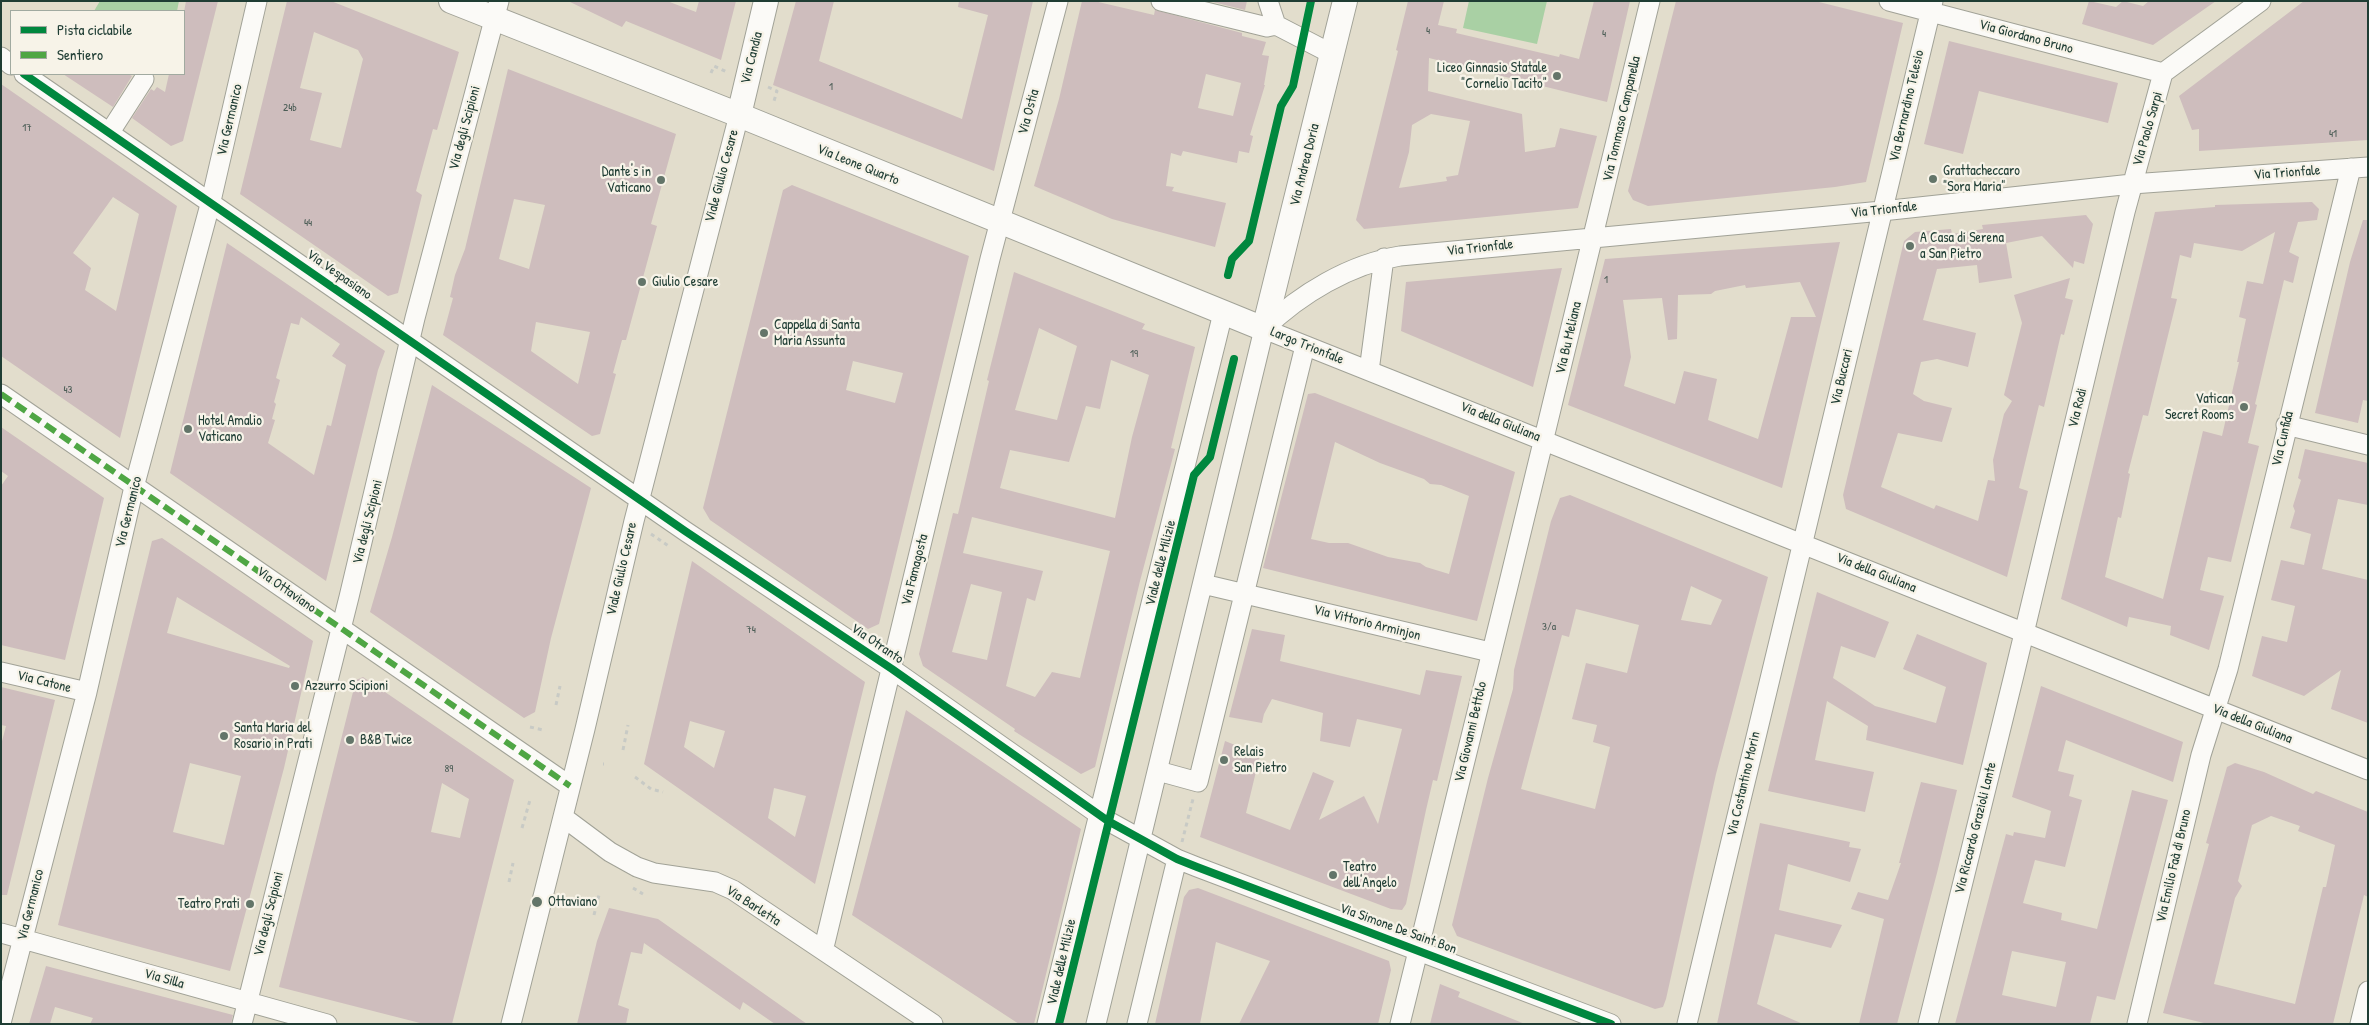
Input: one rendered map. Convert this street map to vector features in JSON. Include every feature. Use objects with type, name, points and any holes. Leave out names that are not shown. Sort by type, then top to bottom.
[{"type":"main road","name":"Via Leone Quarto","points":[[451,1],[497,10],[739,116],[1264,329]]},
{"type":"main road","name":"Via Candia","points":[[739,116],[766,1]]},
{"type":"main road","name":"Via Andrea Doria","points":[[1264,329],[1345,1]]},
{"type":"street","name":"Via Germanico","points":[[1,1023],[87,692],[134,486],[211,201],[257,1]]},
{"type":"street","name":"Via Ostia","points":[[1000,223],[1058,1]]},
{"type":"street","points":[[1161,1],[1267,27],[1276,25],[1332,54]]},
{"type":"street","points":[[1268,1],[1276,25]]},
{"type":"street","name":"Via Tommaso Campanella","points":[[1594,236],[1650,1]]},
{"type":"street","name":"Via Giordano Bruno","points":[[1889,1],[1931,6],[2163,73]]},
{"type":"street","points":[[2163,73],[2260,1]]},
{"type":"street","name":"Via Bernardino Telesio","points":[[1882,211],[1931,6]]},
{"type":"street","name":"Via degli Scipioni","points":[[242,1024],[411,340],[497,10]]},
{"type":"street","name":"Via Paolo Sarpi","points":[[2132,184],[2163,73]]},
{"type":"street","name":"Via Vespasiano","points":[[25,75],[640,498]]},
{"type":"street","points":[[110,132],[144,79]]},
{"type":"street","name":"Viale Giulio Cesare","points":[[511,1024],[640,498],[739,116]]},
{"type":"street","name":"Via Trionfale","points":[[1392,257],[1594,236],[1882,211],[2132,184],[2359,168]]},
{"type":"street","name":"Via Cunfida","points":[[2216,710],[2228,669],[2286,425],[2359,168]]},
{"type":"street","name":"Via Rodi","points":[[2024,633],[2132,184]]},
{"type":"street","name":"Via Buccari","points":[[1802,544],[1882,211]]},
{"type":"street","name":"Via Famagosta","points":[[825,943],[1000,223]]},
{"type":"street","name":"Via Bu Meliana","points":[[1544,440],[1594,236]]},
{"type":"street","points":[[1377,374],[1392,257]]},
{"type":"street","name":"Largo Trionfale","points":[[1377,374],[1264,329],[1313,290],[1392,257]]},
{"type":"street","name":"Viale delle Milizie","points":[[1047,1024],[1223,313]]},
{"type":"street","points":[[1096,1024],[1264,329]]},
{"type":"street","points":[[1158,771],[1198,782],[1305,346]]},
{"type":"street","name":"Via della Giuliana","points":[[1377,374],[2368,770]]},
{"type":"street","name":"Via Ottaviano","points":[[1,394],[570,786]]},
{"type":"street","points":[[2286,425],[2368,445]]},
{"type":"street","name":"Via Giovanni Bettolo","points":[[1400,1024],[1490,652],[1544,440]]},
{"type":"street","name":"Via Otranto","points":[[640,498],[685,531],[892,669],[1098,813]]},
{"type":"street","name":"Via Costantino Morin","points":[[1687,1024],[1802,544]]},
{"type":"street","name":"Via Vittorio Arminjon","points":[[1203,584],[1490,652]]},
{"type":"street","name":"Via Riccardo Grazioli Lante","points":[[1928,1024],[2024,633]]},
{"type":"street","name":"Via Catone","points":[[1,672],[87,692]]},
{"type":"street","name":"Via Emilio Faà di Bruno","points":[[2137,1024],[2201,755],[2216,710]]},
{"type":"street","points":[[1098,813],[1141,839]]},
{"type":"street","name":"Via Barletta","points":[[563,818],[610,852],[637,867],[671,876],[715,882],[733,890],[933,1024]]},
{"type":"street","name":"Via Simone De Saint Bon","points":[[1141,839],[1177,859],[1611,1024]]},
{"type":"street","points":[[1137,1024],[1177,859]]},
{"type":"street","name":"Via Silla","points":[[1,933],[327,1024]]},
{"type":"street","points":[[2360,1024],[2368,991]]},
{"type":"path","points":[[711,73],[714,66],[727,72]]},
{"type":"path","points":[[768,87],[777,91],[774,101]]},
{"type":"path","points":[[651,534],[670,547]]},
{"type":"path","points":[[556,705],[560,686]]},
{"type":"path","points":[[622,750],[628,725]]},
{"type":"path","points":[[530,727],[543,730]]},
{"type":"path","points":[[635,777],[652,788],[663,792]]},
{"type":"path","points":[[1177,859],[1198,782]]},
{"type":"path","points":[[522,828],[530,803]]},
{"type":"path","points":[[508,882],[513,863]]},
{"type":"path","points":[[627,883],[643,894]]},
{"type":"path","points":[[594,915],[599,895]]},
{"type":"green space","points":[[100,1],[179,1],[177,10],[95,10]]},
{"type":"green space","points":[[1469,1],[1547,1],[1537,44],[1463,28]]},
{"type":"building","points":[[186,1],[218,1],[183,141],[171,146],[132,118],[151,89],[154,91],[157,87],[165,92],[169,75],[185,75],[184,10]]},
{"type":"building","points":[[287,1],[331,1],[459,52],[437,130],[433,129],[416,191],[422,195],[398,293],[388,296],[240,194]],"holes":[[[314,32],[358,50],[363,59],[341,148],[310,140],[322,93],[300,88]]]},
{"type":"building","points":[[568,1],[667,1],[696,12],[699,1],[736,1],[721,60],[626,21],[622,27]]},
{"type":"building","points":[[796,1],[834,1],[819,61],[962,119],[988,15],[958,7],[959,1],[1033,1],[994,171],[773,85]]},
{"type":"building","points":[[1082,1],[1094,1],[1154,15],[1155,10],[1242,33],[1242,36],[1266,42],[1262,55],[1269,56],[1265,85],[1250,135],[1253,136],[1249,153],[1239,151],[1237,163],[1183,151],[1181,156],[1171,153],[1166,186],[1174,187],[1172,191],[1226,203],[1215,247],[1112,219],[1034,186],[1059,99]],"holes":[[[1206,74],[1241,83],[1233,116],[1198,108]]]},
{"type":"building","points":[[1209,1],[1247,1],[1245,10]]},
{"type":"building","points":[[1408,1],[1444,1],[1438,25],[1457,29],[1456,33],[1559,57],[1560,54],[1579,59],[1594,1],[1630,1],[1607,102],[1429,58],[1428,91],[1522,114],[1525,152],[1555,147],[1560,128],[1597,136],[1578,208],[1364,229],[1356,220],[1398,51],[1396,50]],"holes":[[[1431,114],[1470,121],[1458,175],[1446,177],[1447,181],[1399,188],[1409,152],[1412,125]]]},
{"type":"building","points":[[1676,1],[1815,1],[1903,23],[1866,182],[1835,187],[1648,206],[1633,200],[1628,191]]},
{"type":"building","points":[[2089,1],[2116,7],[2123,1],[2143,6],[2149,1],[2216,1],[2153,45],[2082,24]]},
{"type":"building","points":[[2304,1],[2368,1],[2368,140],[2199,151],[2199,129],[2192,130],[2179,96]]},
{"type":"building","points":[[1949,41],[2118,83],[2108,123],[1979,91],[1963,154],[1924,144]]},
{"type":"building","points":[[508,69],[676,134],[651,224],[657,226],[626,340],[622,340],[613,373],[616,374],[600,434],[592,436],[443,335],[453,298],[450,297],[455,275],[465,249]],"holes":[[[514,199],[545,205],[529,269],[499,259]],[[536,322],[590,332],[578,384],[531,351]]]},
{"type":"building","points":[[65,75],[132,76],[113,107]]},
{"type":"building","points":[[1,84],[177,206],[120,438],[1,356]],"holes":[[[113,197],[139,214],[116,311],[85,290],[91,268],[73,253]]]},
{"type":"building","points":[[792,185],[969,256],[879,624],[868,629],[710,520],[703,508],[783,190]],"holes":[[[853,361],[903,373],[895,403],[846,390]]]},
{"type":"building","points":[[2312,202],[2319,209],[2317,220],[2298,222],[2289,252],[2299,257],[2293,283],[2284,280],[2255,404],[2257,405],[2248,443],[2259,446],[2231,562],[2208,557],[2200,590],[2224,596],[2209,650],[2170,635],[2171,626],[2129,617],[2127,627],[2061,599],[2155,212],[2215,207],[2215,205]],"holes":[[[2275,232],[2263,284],[2247,281],[2239,317],[2246,319],[2237,362],[2239,362],[2222,436],[2203,431],[2163,599],[2105,577],[2118,517],[2121,518],[2130,474],[2128,473],[2143,415],[2148,416],[2177,299],[2171,298],[2180,255],[2191,258],[2194,243],[2242,251]]]},
{"type":"building","points":[[2086,215],[2093,224],[2084,264],[2074,261],[2073,268],[2042,236],[2006,243],[2012,278],[1979,283],[1977,265],[1937,269],[1923,320],[1976,333],[1968,367],[1937,359],[1921,362],[1913,394],[1924,401],[1952,408],[1942,442],[1898,433],[1881,487],[1934,509],[1936,505],[1978,521],[1988,480],[1995,481],[1993,460],[2004,414],[2012,401],[2004,395],[2022,323],[2014,295],[2070,278],[2065,298],[2073,300],[2064,335],[2061,334],[2044,407],[2039,405],[2019,488],[2028,491],[2007,577],[1846,509],[1843,495],[1904,241],[1915,232],[1951,229],[1952,234],[1983,229],[1982,225]]},
{"type":"building","points":[[2363,220],[2368,220],[2368,401],[2363,400],[2358,423],[2315,413],[2350,262]]},
{"type":"building","points":[[1840,242],[1782,488],[1568,405],[1605,259]],"holes":[[[1800,282],[1816,317],[1791,317],[1758,439],[1708,420],[1717,379],[1684,371],[1675,404],[1624,386],[1631,357],[1623,300],[1662,298],[1668,340],[1677,339],[1678,295],[1711,294],[1715,291],[1745,285],[1746,288]]]},
{"type":"building","points":[[227,243],[385,351],[378,370],[326,581],[170,473]],"holes":[[[301,317],[340,344],[332,356],[346,365],[331,426],[327,425],[314,475],[268,443],[275,420],[272,419],[276,404],[274,402],[280,380],[276,378],[291,323],[299,325]]]},
{"type":"building","points":[[1562,268],[1533,387],[1401,331],[1406,282]]},
{"type":"building","points":[[1014,272],[1145,324],[1142,329],[1195,347],[1171,448],[1175,449],[1140,581],[1095,767],[1081,774],[1014,731],[1015,729],[923,666],[919,654],[953,513],[958,514],[989,381],[987,380]],"holes":[[[1039,328],[1077,346],[1057,420],[1015,410]],[[1111,360],[1149,375],[1132,437],[1115,518],[1000,488],[1010,450],[1069,462],[1086,406],[1100,409]],[[972,517],[1110,551],[1080,678],[1052,672],[1035,697],[1006,686],[1027,598],[1035,601],[1043,571],[963,553]],[[971,584],[1002,592],[987,660],[952,652]]]},
{"type":"building","points":[[432,385],[591,488],[551,638],[535,712],[524,718],[370,612]]},
{"type":"building","points":[[1315,393],[1515,472],[1477,621],[1263,568],[1308,394]],"holes":[[[1335,442],[1380,463],[1424,479],[1430,484],[1441,485],[1469,496],[1449,574],[1426,567],[1420,563],[1388,557],[1348,543],[1329,543],[1311,539]]]},
{"type":"building","points":[[1,427],[104,498],[65,660],[1,645],[1,486],[8,476],[1,471]]},
{"type":"building","points":[[2305,449],[2368,463],[2368,505],[2338,499],[2322,569],[2368,580],[2368,723],[2331,709],[2341,670],[2304,696],[2252,676],[2262,636],[2287,642],[2295,606],[2271,600],[2281,560],[2304,565],[2311,534],[2290,528],[2295,511],[2293,506],[2301,480],[2298,478]]},
{"type":"building","points":[[1570,495],[1768,577],[1716,774],[1666,999],[1663,1007],[1655,1009],[1457,936],[1452,925],[1488,778],[1513,689],[1514,670],[1551,521],[1560,498]],"holes":[[[1691,586],[1722,600],[1711,625],[1681,620]],[[1576,609],[1639,625],[1627,673],[1586,663],[1572,719],[1597,725],[1593,742],[1610,747],[1595,809],[1521,789],[1562,635],[1569,637]]]},
{"type":"building","points":[[162,538],[313,641],[284,768],[230,971],[58,925],[152,541]],"holes":[[[177,597],[290,666],[289,668],[167,633]],[[190,763],[241,776],[224,845],[173,832]]]},
{"type":"building","points":[[692,561],[865,682],[815,884],[644,764]],"holes":[[[690,721],[725,731],[714,768],[684,747]],[[774,788],[806,796],[795,837],[768,818]]]},
{"type":"building","points":[[1817,592],[1889,622],[1875,658],[1841,646],[1833,678],[1875,706],[1936,723],[1946,687],[1903,669],[1917,634],[1987,663],[1963,765],[1866,740],[1868,726],[1827,701],[1815,760],[1874,772],[1865,812],[1768,791]]},
{"type":"building","points":[[1252,629],[1285,635],[1280,661],[1420,695],[1426,670],[1462,676],[1437,781],[1433,780],[1406,904],[1402,910],[1391,909],[1200,837],[1225,741],[1260,755],[1246,813],[1290,830],[1313,772],[1334,781],[1319,820],[1364,796],[1378,824],[1402,729],[1357,719],[1350,747],[1320,741],[1323,713],[1272,699],[1264,714],[1262,723],[1229,717]]},
{"type":"building","points":[[363,677],[514,780],[452,1024],[424,1024],[279,987],[356,680]],"holes":[[[442,783],[469,799],[460,838],[431,832]]]},
{"type":"building","points":[[2041,686],[2183,742],[2173,782],[2066,740],[2058,771],[2074,775],[2069,796],[2082,800],[2065,867],[2035,860],[2023,903],[2062,913],[2061,920],[2097,929],[2132,790],[2168,800],[2115,1000],[2097,996],[2090,1024],[1955,1024],[2006,834],[2013,836],[2014,832],[2045,838],[2051,811],[2012,797]],"holes":[[[2012,951],[2066,962],[2056,1007],[2002,995]]]},
{"type":"building","points":[[1,687],[55,700],[7,895],[1,895],[1,745],[6,726],[1,725]]},
{"type":"building","points":[[906,710],[1081,829],[1034,1024],[1019,1024],[852,915]]},
{"type":"building","points":[[2235,763],[2264,772],[2313,794],[2316,791],[2368,812],[2368,897],[2364,895],[2333,1024],[2208,1024],[2163,1013],[2209,844],[2206,843],[2227,767]],"holes":[[[2271,816],[2300,826],[2298,831],[2335,845],[2326,887],[2323,887],[2295,1004],[2214,984],[2235,898],[2242,886],[2238,881],[2252,825]]]},
{"type":"building","points":[[1921,782],[1957,790],[1937,873],[1897,1024],[1859,1024],[1884,919],[1851,909],[1858,892],[1888,900],[1901,863],[1899,863]]},
{"type":"building","points":[[1760,823],[1850,842],[1849,847],[1861,849],[1850,882],[1788,864],[1779,910],[1842,925],[1831,948],[1775,934],[1757,1004],[1803,1024],[1717,1024]]},
{"type":"building","points":[[1198,888],[1389,961],[1391,970],[1378,1024],[1239,1024],[1270,961],[1216,942],[1200,1024],[1155,1024],[1184,897],[1189,890]]},
{"type":"building","points":[[609,908],[658,919],[807,1024],[775,1024],[743,1002],[740,1010],[644,943],[642,954],[631,952],[618,1005],[629,1009],[626,1024],[577,1024],[597,941]]},
{"type":"building","points":[[46,966],[233,1015],[231,1024],[90,1024],[93,1018],[55,1007],[50,1024],[29,1024]]},
{"type":"building","points":[[1440,984],[1460,992],[1458,997],[1525,1024],[1430,1024]]},
{"type":"marked path","points":[[1,394],[570,786]]},
{"type":"cycle path","points":[[1228,275],[1232,259],[1249,241],[1281,106],[1293,86],[1311,1]]},
{"type":"cycle path","points":[[25,75],[685,531],[892,669],[1108,821],[1177,859],[1611,1024]]},
{"type":"cycle path","points":[[1059,1024],[1194,475],[1210,457],[1234,359]]},
{"type":"place","name":"Liceo Ginnasio Statale \"Cornelio Tacito\"","points":[[1557,76]]},
{"type":"place","name":"Grattacheccaro \"Sora Maria\"","points":[[1933,179]]},
{"type":"place","name":"Dante's in Vaticano","points":[[661,180]]},
{"type":"place","name":"A Casa di Serena a San Pietro","points":[[1910,246]]},
{"type":"place","name":"Giulio Cesare","points":[[642,282]]},
{"type":"place","name":"Cappella di Santa Maria Assunta","points":[[764,333]]},
{"type":"place","name":"Vatican Secret Rooms","points":[[2244,407]]},
{"type":"place","name":"Hotel Amalio Vaticano","points":[[188,429]]},
{"type":"place","name":"Azzurro Scipioni","points":[[295,686]]},
{"type":"place","name":"Santa Maria del Rosario in Prati","points":[[224,736]]},
{"type":"place","name":"B&B Twice","points":[[350,740]]},
{"type":"place","name":"Relais San Pietro","points":[[1224,760]]},
{"type":"place","name":"Teatro dell'Angelo","points":[[1333,875]]},
{"type":"place","name":"Ottaviano","points":[[537,902]]},
{"type":"place","name":"Teatro Prati","points":[[250,904]]}]
